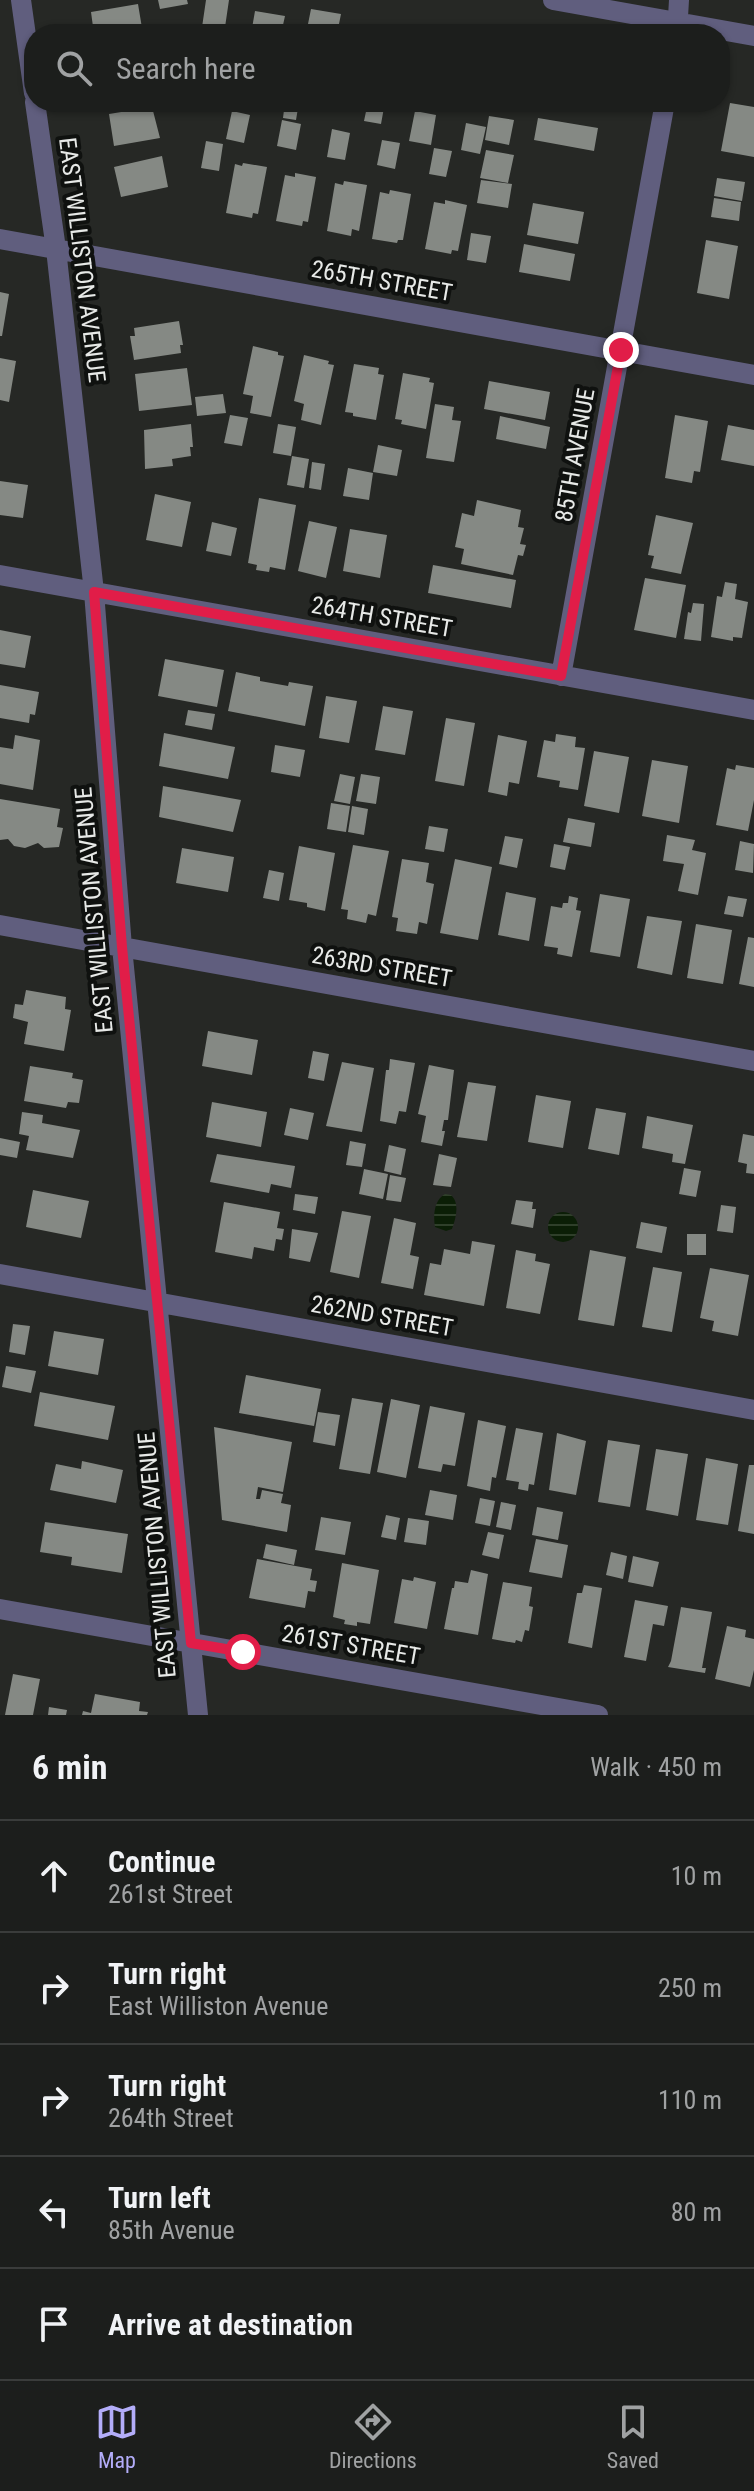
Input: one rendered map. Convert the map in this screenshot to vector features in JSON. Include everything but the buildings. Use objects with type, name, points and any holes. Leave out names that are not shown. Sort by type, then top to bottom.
[{"type":"street","points":[[21,0],[24,24]]},
{"type":"street","points":[[553,0],[662,24]]},
{"type":"street","points":[[678,24],[679,0]]},
{"type":"street","points":[[730,33],[754,36]]},
{"type":"street","name":"EAST WILLISTON AVENUE","points":[[36,112],[56,249],[94,592],[122,947],[198,1715]]},
{"type":"street","name":"85TH AVENUE","points":[[561,676],[663,112]]},
{"type":"street","name":"265TH STREET","points":[[0,239],[754,375]]},
{"type":"street","name":"264TH STREET","points":[[0,575],[754,710]]},
{"type":"street","name":"263RD STREET","points":[[0,925],[754,1061]]},
{"type":"street","name":"262ND STREET","points":[[0,1274],[754,1410]]},
{"type":"street","name":"261ST STREET","points":[[0,1609],[598,1715]]},
{"type":"shaded area","points":[[445,1194],[454,1198],[456,1206],[452,1229],[446,1231],[435,1227],[434,1218],[436,1204]]},
{"type":"shaded area","points":[[563,1212],[574,1216],[578,1227],[574,1238],[563,1242],[552,1238],[548,1227],[552,1216]]},
{"type":"route","points":[[243,1652],[191,1643],[122,947],[94,592],[561,676],[621,350]]}]
